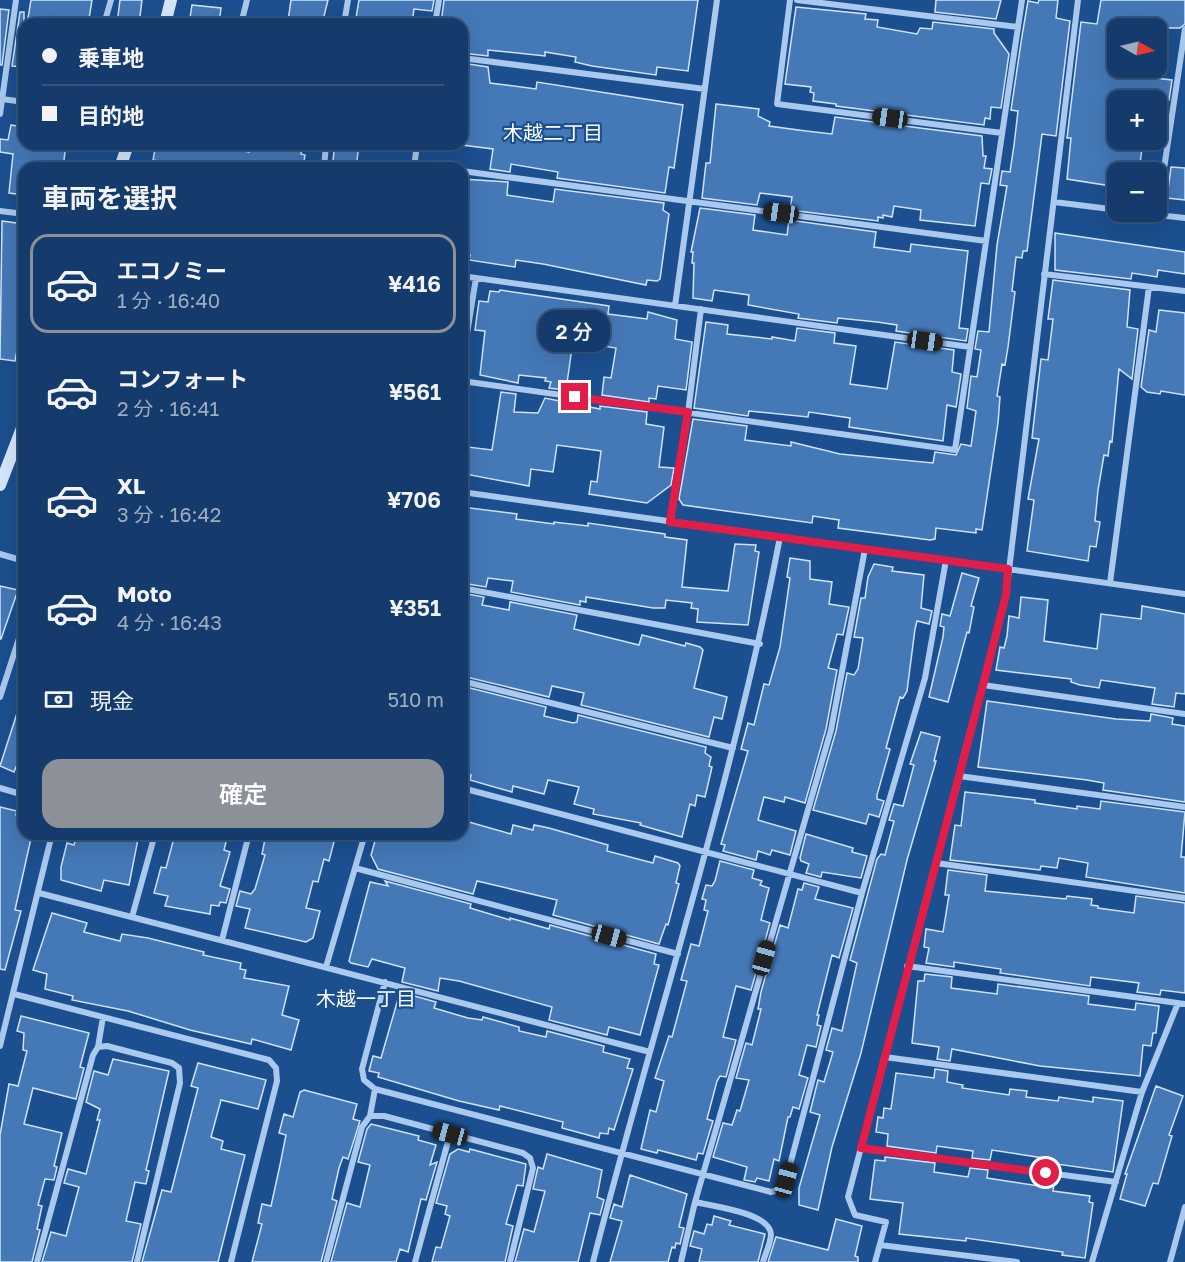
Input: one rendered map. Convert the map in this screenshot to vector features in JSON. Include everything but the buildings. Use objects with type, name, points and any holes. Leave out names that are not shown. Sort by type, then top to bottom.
[{"type":"main road","points":[[166,18],[171,0]]},
{"type":"main road","points":[[0,485],[18,438]]},
{"type":"street","points":[[0,114],[16,0]]},
{"type":"street","points":[[106,18],[111,0]]},
{"type":"street","points":[[242,18],[247,0]]},
{"type":"street","points":[[345,18],[348,0]]},
{"type":"street","points":[[436,18],[439,0]]},
{"type":"street","points":[[675,306],[717,0]]},
{"type":"street","points":[[790,0],[777,104],[1002,133]]},
{"type":"street","points":[[797,0],[1018,27]]},
{"type":"street","points":[[468,382],[955,450],[1022,0]]},
{"type":"street","points":[[875,1262],[886,1222],[855,1215],[848,1197],[1006,595],[1077,0]]},
{"type":"street","points":[[1165,162],[1185,29]]},
{"type":"street","points":[[468,59],[705,89]]},
{"type":"street","points":[[2,99],[18,101]]},
{"type":"street","points":[[468,172],[986,241]]},
{"type":"street","points":[[1054,202],[1107,209]]},
{"type":"street","points":[[0,211],[18,213]]},
{"type":"street","points":[[1167,216],[1185,218]]},
{"type":"street","points":[[1044,274],[1185,291]]},
{"type":"street","points":[[468,277],[970,348]]},
{"type":"street","points":[[468,327],[476,278]]},
{"type":"street","points":[[1110,583],[1149,287]]},
{"type":"street","points":[[670,522],[688,412],[701,309]]},
{"type":"street","points":[[468,493],[1185,594]]},
{"type":"street","points":[[593,1262],[621,1154],[707,851],[760,644],[780,537]]},
{"type":"street","points":[[681,1262],[702,1174],[831,730],[865,549]]},
{"type":"street","points":[[0,554],[18,559]]},
{"type":"street","points":[[385,982],[362,1069],[364,1080],[375,1089],[771,1192],[779,1190],[786,1180],[862,892],[925,678],[946,560]]},
{"type":"street","points":[[468,589],[760,644]]},
{"type":"street","points":[[0,697],[18,642]]},
{"type":"street","points":[[468,682],[733,748]]},
{"type":"street","points":[[983,685],[1185,714]]},
{"type":"street","points":[[959,776],[1185,807]]},
{"type":"street","points":[[0,788],[18,793]]},
{"type":"street","points":[[468,790],[862,892]]},
{"type":"street","points":[[0,1046],[51,840]]},
{"type":"street","points":[[132,917],[153,840]]},
{"type":"street","points":[[222,940],[247,840]]},
{"type":"street","points":[[326,967],[363,840]]},
{"type":"street","points":[[936,863],[1185,898]]},
{"type":"street","points":[[355,868],[678,954]]},
{"type":"street","points":[[39,892],[650,1052]]},
{"type":"street","points":[[907,966],[1181,1003],[1143,1092],[1092,1262]]},
{"type":"street","points":[[14,994],[269,1060],[276,1068],[277,1081],[231,1262]]},
{"type":"street","points":[[37,1262],[93,1055],[98,1047],[103,1017]]},
{"type":"street","points":[[98,1047],[107,1046],[172,1063],[179,1068],[180,1083],[137,1262]]},
{"type":"street","points":[[885,1057],[1143,1092]]},
{"type":"street","points":[[326,1262],[362,1127],[370,1116],[375,1089]]},
{"type":"street","points":[[370,1116],[384,1116],[523,1153],[530,1158],[533,1168],[510,1262]]},
{"type":"street","points":[[415,1262],[450,1134]]},
{"type":"street","points":[[861,1148],[1116,1182]]},
{"type":"street","points":[[695,1202],[759,1217],[768,1224],[771,1234],[763,1262]]},
{"type":"street","points":[[1170,1262],[1185,1207]]},
{"type":"street","points":[[880,1245],[1017,1262]]},
{"type":"district","name":"木越二丁目","points":[[553,132]]},
{"type":"district","name":"木越一丁目","points":[[366,998]]},
{"type":"route","points":[[575,397],[688,412],[670,522],[1008,569],[1006,595],[861,1148],[1046,1173]]}]
